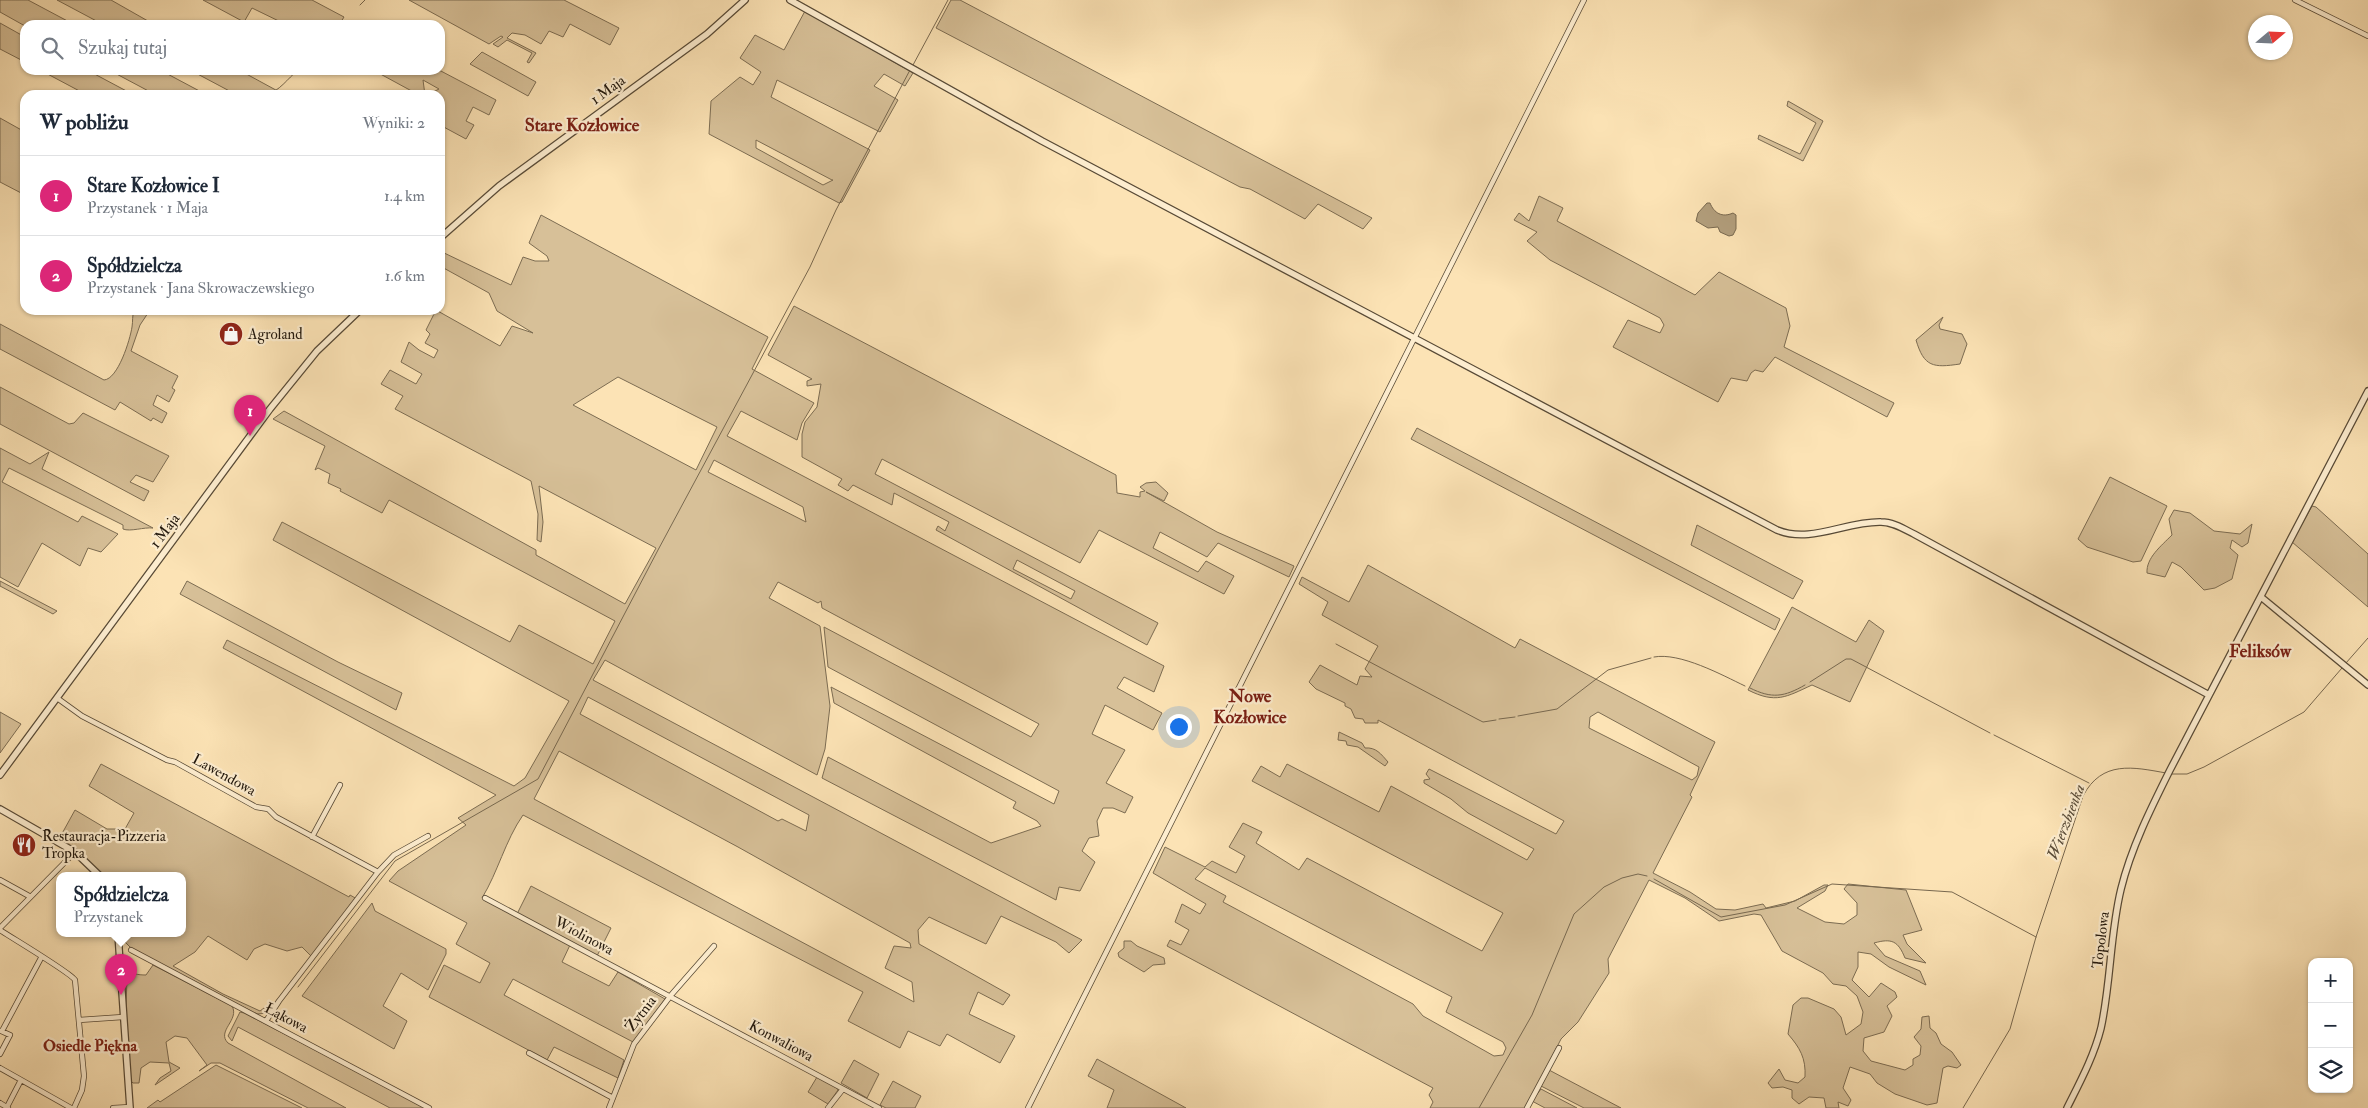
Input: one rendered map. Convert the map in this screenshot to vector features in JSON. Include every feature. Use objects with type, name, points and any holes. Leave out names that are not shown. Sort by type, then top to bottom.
[{"type":"street","name":"1 Maja","points":[[445,234],[499,186],[723,21],[745,0]]},
{"type":"street","points":[[790,0],[1042,141],[1776,530],[1785,534],[1801,535],[1870,523],[1890,523],[1914,534],[2209,695]]},
{"type":"street","points":[[1028,1108],[1416,339],[1584,0]]},
{"type":"street","points":[[2295,0],[2368,36]]},
{"type":"street","name":"1 Maja","points":[[0,775],[294,378],[317,351],[355,315]]},
{"type":"street","name":"Topolowa","points":[[2067,1108],[2091,1058],[2101,1027],[2118,900],[2124,878],[2147,817],[2368,391]]},
{"type":"street","points":[[2261,597],[2368,685]]},
{"type":"street","name":"Lawendowa","points":[[57,698],[82,716],[167,760],[175,762],[256,806],[268,809],[276,817],[378,872]]},
{"type":"street","points":[[312,837],[340,785]]},
{"type":"street","points":[[0,809],[75,852],[96,872]]},
{"type":"street","points":[[266,1021],[279,1001],[378,872],[394,855],[428,836]]},
{"type":"street","points":[[0,1068],[72,1108],[84,1082],[76,985],[72,976],[41,958],[0,929],[29,896],[75,852]]},
{"type":"street","points":[[0,880],[29,896]]},
{"type":"street","name":"Wiolinowa","points":[[485,898],[670,997]]},
{"type":"street","points":[[113,1108],[130,1107],[118,937]]},
{"type":"street","name":"Żytnia","points":[[609,1108],[634,1044],[670,997],[714,946]]},
{"type":"street","name":"Łąkowa","points":[[130,950],[429,1108]]},
{"type":"street","points":[[0,1054],[10,1035],[1,1030],[41,958]]},
{"type":"street","name":"Konwaliowa","points":[[670,997],[879,1108]]},
{"type":"street","points":[[79,1020],[123,1016]]},
{"type":"street","points":[[1527,1108],[1559,1048]]},
{"type":"street","points":[[528,1053],[613,1098]]},
{"type":"street","points":[[0,1103],[8,1108],[21,1080]]},
{"type":"street","points":[[828,1108],[843,1089]]},
{"type":"shaded area","points":[[0,0],[28,0],[66,20],[20,20],[20,23],[0,12]]},
{"type":"shaded area","points":[[57,0],[111,0],[146,20],[95,20]]},
{"type":"shaded area","points":[[203,0],[312,0],[344,17],[342,20],[277,20],[252,8],[245,20],[240,20]]},
{"type":"shaded area","points":[[409,0],[564,0],[619,28],[610,45],[570,24],[563,37],[549,31],[541,44],[525,35],[512,33],[507,38],[536,53],[529,63],[527,62],[532,53],[507,40],[498,47],[493,44],[503,37],[501,36],[489,44]]},
{"type":"shaded area","points":[[951,0],[960,0],[1372,218],[1363,229],[1318,204],[1305,219],[1250,189],[1240,187],[936,28]]},
{"type":"shaded area","points":[[805,11],[913,73],[905,86],[884,74],[874,86],[898,100],[880,132],[777,80],[771,97],[870,150],[842,202],[839,203],[709,134],[711,101],[740,77],[753,85],[761,72],[740,58],[755,35],[784,50]],"holes":[[[756,140],[832,180],[823,185],[756,148]]]},
{"type":"shaded area","points":[[0,23],[20,34],[20,59],[0,49]]},
{"type":"shaded area","points":[[482,52],[536,82],[528,96],[470,64]]},
{"type":"shaded area","points":[[445,73],[496,100],[489,115],[473,107],[466,121],[474,125],[466,139],[445,128],[445,90],[437,90],[439,89],[423,80],[424,90],[410,90],[382,75],[445,75]]},
{"type":"shaded area","points":[[49,75],[96,75],[125,90],[78,90]]},
{"type":"shaded area","points":[[118,75],[169,75],[198,90],[147,90]]},
{"type":"shaded area","points":[[199,75],[248,75],[276,90],[228,90]]},
{"type":"shaded area","points":[[1788,101],[1823,121],[1803,161],[1758,139],[1759,135],[1800,154],[1816,123],[1787,106]]},
{"type":"shaded area","points":[[0,118],[20,129],[20,192],[0,182]]},
{"type":"shaded area","points":[[1539,196],[1563,208],[1557,221],[1695,295],[1719,272],[1786,308],[1790,326],[1784,347],[1894,403],[1887,417],[1775,357],[1763,372],[1755,370],[1747,381],[1731,378],[1718,402],[1613,347],[1628,320],[1660,333],[1664,325],[1660,318],[1550,260],[1527,241],[1537,232],[1514,220],[1519,213],[1529,221]]},
{"type":"shaded area","points":[[1707,203],[1710,203],[1719,214],[1733,213],[1736,215],[1736,229],[1733,235],[1729,236],[1720,232],[1718,227],[1708,228],[1696,221],[1698,213]]},
{"type":"shaded area","points":[[541,215],[768,337],[752,369],[814,403],[802,423],[797,440],[741,411],[727,436],[1164,666],[1154,692],[1124,677],[1117,688],[1162,713],[1153,730],[1105,705],[1092,734],[1125,750],[1106,783],[1133,797],[1125,813],[1113,808],[1103,808],[1097,821],[1099,836],[1089,838],[1082,851],[1095,862],[1080,891],[1059,887],[1056,900],[822,778],[828,757],[991,843],[1041,826],[1037,821],[1013,808],[1016,802],[834,703],[831,687],[1054,804],[1059,791],[828,667],[824,627],[1031,737],[1039,724],[822,608],[821,601],[818,603],[778,582],[769,598],[820,626],[830,706],[825,749],[817,775],[605,660],[593,680],[1082,940],[1069,953],[1056,942],[1001,916],[986,944],[929,917],[918,930],[919,944],[1010,995],[1003,1005],[978,992],[969,1014],[1015,1036],[1000,1063],[947,1034],[940,1046],[908,1031],[900,1048],[848,1021],[863,992],[523,815],[511,835],[493,878],[482,898],[570,945],[562,962],[609,986],[618,972],[665,999],[633,1042],[513,979],[504,995],[624,1060],[618,1078],[554,1047],[547,1060],[429,997],[444,965],[480,983],[490,963],[456,944],[467,923],[389,881],[398,871],[466,825],[458,818],[496,795],[223,648],[227,640],[514,786],[525,778],[569,701],[273,540],[282,522],[510,642],[519,625],[593,664],[615,621],[389,500],[382,513],[340,491],[341,489],[328,483],[330,474],[318,468],[315,470],[325,446],[273,419],[284,411],[536,550],[536,555],[625,604],[656,548],[539,486],[543,522],[541,542],[537,540],[538,514],[531,481],[395,409],[403,396],[381,384],[390,370],[416,384],[422,374],[401,362],[409,342],[434,358],[438,350],[425,343],[430,334],[426,330],[434,315],[445,315],[500,346],[512,326],[533,333],[497,311],[489,293],[445,269],[445,253],[511,285],[523,257],[535,261],[549,261],[547,256],[529,243]],"holes":[[[618,377],[717,427],[696,470],[573,405]],[[714,460],[803,507],[806,522],[708,472]],[[588,697],[809,815],[806,831],[782,819],[778,821],[580,714]],[[559,751],[738,847],[910,943],[911,948],[894,946],[885,968],[912,982],[914,1002],[534,799]]]},
{"type":"shaded area","points":[[794,306],[1116,475],[1117,493],[1140,497],[1140,492],[1145,491],[1140,487],[1146,483],[1156,482],[1168,493],[1164,501],[1146,492],[1217,532],[1294,566],[1289,577],[1218,543],[1207,557],[1160,532],[1153,548],[1198,572],[1206,561],[1234,576],[1224,594],[1099,530],[1080,563],[882,459],[875,474],[1158,623],[1147,645],[936,530],[938,526],[945,531],[949,522],[894,493],[892,505],[853,485],[848,491],[838,485],[842,479],[802,457],[802,434],[805,422],[817,407],[821,384],[807,386],[807,381],[812,379],[768,355]],"holes":[[[1017,560],[1075,591],[1071,599],[1013,569]]]},
{"type":"shaded area","points":[[133,315],[147,315],[140,325],[131,351],[178,376],[172,388],[175,390],[169,402],[157,395],[153,405],[167,413],[162,423],[153,418],[151,421],[120,402],[115,410],[0,349],[0,324],[104,380],[114,373],[123,358]]},
{"type":"shaded area","points":[[1943,317],[1939,325],[1940,329],[1962,334],[1967,344],[1960,364],[1943,366],[1931,364],[1922,356],[1919,349],[1916,340]]},
{"type":"shaded area","points":[[0,387],[69,424],[74,423],[83,413],[169,456],[153,482],[136,475],[130,482],[149,491],[144,501],[0,424]]},
{"type":"shaded area","points":[[1417,428],[1780,619],[1775,630],[1411,439]]},
{"type":"shaded area","points":[[0,448],[30,464],[49,452],[42,469],[153,528],[123,529],[123,525],[9,468],[2,482],[78,522],[82,516],[118,534],[101,552],[88,548],[80,566],[42,543],[18,587],[0,577]]},
{"type":"shaded area","points":[[2110,477],[2167,506],[2141,561],[2133,562],[2087,547],[2078,539]]},
{"type":"shaded area","points":[[2312,506],[2316,507],[2368,554],[2368,607],[2292,542]]},
{"type":"shaded area","points":[[2174,510],[2190,513],[2214,531],[2240,534],[2252,524],[2248,543],[2242,547],[2232,540],[2230,548],[2238,555],[2232,579],[2215,588],[2204,590],[2181,567],[2172,562],[2165,577],[2147,573],[2152,557],[2172,535],[2169,519]]},
{"type":"shaded area","points":[[1697,525],[1803,581],[1793,599],[1691,545]]},
{"type":"shaded area","points":[[1368,565],[1515,648],[1520,639],[1715,742],[1690,795],[1692,797],[1653,873],[1690,892],[1716,909],[1735,910],[1763,904],[1766,908],[1795,901],[1824,885],[1828,885],[1825,891],[1797,908],[1825,922],[1844,924],[1857,915],[1857,903],[1844,889],[1848,884],[1906,890],[1922,930],[1903,935],[1907,944],[1926,963],[1905,958],[1900,948],[1894,942],[1874,943],[1885,956],[1920,971],[1926,985],[1889,967],[1871,954],[1858,952],[1858,967],[1852,980],[1869,997],[1881,983],[1895,992],[1897,997],[1887,1006],[1892,1016],[1884,1032],[1864,1038],[1863,1051],[1871,1061],[1905,1070],[1913,1065],[1913,1059],[1920,1055],[1921,1046],[1914,1037],[1921,1029],[1922,1017],[1929,1016],[1930,1028],[1936,1033],[1941,1044],[1952,1052],[1961,1065],[1957,1068],[1948,1066],[1943,1068],[1937,1103],[1927,1105],[1895,1094],[1877,1083],[1870,1074],[1850,1067],[1843,1088],[1851,1100],[1848,1106],[1838,1102],[1839,1108],[1826,1108],[1824,1098],[1809,1097],[1799,1104],[1792,1098],[1792,1090],[1783,1087],[1772,1088],[1768,1083],[1779,1069],[1785,1080],[1798,1083],[1805,1077],[1801,1054],[1788,1034],[1793,1005],[1801,998],[1808,998],[1834,1009],[1841,1017],[1846,1035],[1861,1024],[1863,1012],[1857,996],[1846,986],[1833,984],[1823,973],[1782,951],[1761,915],[1754,914],[1719,921],[1685,898],[1649,880],[1608,959],[1609,973],[1578,1022],[1561,1039],[1526,1108],[1430,1108],[1433,1102],[1429,1095],[1433,1088],[1167,946],[1170,940],[1181,945],[1189,930],[1175,922],[1182,904],[1200,914],[1206,904],[1153,873],[1165,847],[1205,867],[1212,861],[1236,873],[1245,856],[1229,847],[1243,823],[1262,832],[1256,843],[1299,870],[1307,858],[1482,951],[1503,913],[1252,781],[1261,766],[1280,777],[1287,764],[1379,812],[1391,786],[1527,860],[1534,849],[1468,813],[1451,799],[1424,783],[1424,780],[1430,779],[1426,774],[1429,769],[1556,834],[1564,821],[1378,720],[1378,723],[1365,723],[1363,719],[1355,718],[1351,709],[1345,706],[1345,703],[1316,689],[1309,682],[1320,665],[1357,685],[1360,676],[1372,677],[1365,669],[1378,646],[1322,615],[1328,602],[1299,584],[1302,577],[1349,602]],"holes":[[[1598,712],[1699,767],[1697,776],[1692,780],[1589,728],[1590,717]],[[1205,868],[1452,997],[1446,1012],[1503,1042],[1506,1048],[1503,1055],[1494,1056],[1423,1016],[1413,1004],[1223,902],[1226,896],[1195,879]]]},
{"type":"shaded area","points":[[0,581],[57,611],[53,614],[0,586]]},
{"type":"shaded area","points":[[187,581],[338,662],[402,693],[396,710],[180,594]]},
{"type":"shaded area","points":[[1792,607],[1856,642],[1869,620],[1884,631],[1850,702],[1812,685],[1788,696],[1774,698],[1748,690]]},
{"type":"shaded area","points":[[0,712],[21,724],[0,753]]},
{"type":"shaded area","points":[[1339,732],[1362,743],[1365,748],[1375,750],[1388,762],[1385,766],[1358,747],[1347,745],[1346,741],[1338,740]]},
{"type":"shaded area","points":[[101,764],[349,897],[350,895],[357,899],[311,956],[302,947],[287,951],[265,944],[254,949],[247,960],[208,936],[195,952],[173,966],[223,994],[260,1011],[264,1008],[269,1013],[257,1014],[131,948],[121,938],[186,937],[186,872],[98,872],[79,851],[59,839],[75,810],[107,829],[125,829],[134,813],[89,786]]},
{"type":"shaded area","points":[[531,886],[611,928],[597,956],[517,914]]},
{"type":"shaded area","points":[[372,903],[375,911],[446,949],[446,954],[428,990],[401,973],[383,1006],[407,1021],[394,1049],[302,996]]},
{"type":"shaded area","points":[[1124,941],[1131,941],[1137,946],[1164,958],[1165,964],[1153,965],[1144,972],[1119,957],[1118,953],[1124,948]]},
{"type":"shaded area","points":[[153,965],[232,1006],[233,1016],[225,1034],[225,1039],[228,1043],[346,1108],[308,1108],[220,1063],[211,1063],[199,1071],[207,1065],[187,1038],[175,1036],[166,1042],[169,1062],[180,1068],[155,1085],[160,1078],[171,1071],[169,1063],[150,1062],[141,1068],[139,1083],[133,1083],[130,1080],[126,1009],[127,976],[123,968],[126,967],[134,974],[146,975]]},
{"type":"shaded area","points":[[240,1012],[427,1108],[390,1108],[238,1027],[232,1041],[228,1036]]},
{"type":"shaded area","points":[[1097,1059],[1186,1108],[1107,1108],[1114,1090],[1088,1076]]},
{"type":"shaded area","points":[[854,1060],[879,1074],[867,1098],[841,1083]]},
{"type":"shaded area","points":[[216,1065],[302,1108],[147,1108],[158,1100],[160,1102]]},
{"type":"shaded area","points":[[1549,1070],[1621,1108],[1584,1108],[1541,1086]]},
{"type":"shaded area","points":[[817,1077],[838,1090],[828,1104],[808,1092]]},
{"type":"shaded area","points":[[893,1081],[921,1096],[915,1108],[886,1108],[880,1105]]},
{"type":"shaded area","points":[[1541,1089],[1577,1108],[1545,1108],[1532,1101]]},
{"type":"waterway","points":[[360,5],[365,0]]},
{"type":"waterway","points":[[913,65],[948,0]]},
{"type":"waterway","points":[[298,987],[395,861],[538,779],[810,267],[836,210],[910,70]]},
{"type":"waterway","points":[[276,90],[293,75]]},
{"type":"waterway","name":"Wierzbienka","points":[[2346,663],[2368,638]]},
{"type":"waterway","points":[[1336,644],[1483,722],[1496,720]]},
{"type":"waterway","points":[[1654,657],[1664,656],[1688,661],[1745,686]]},
{"type":"waterway","points":[[1518,716],[1557,709],[1608,670],[1651,658]]},
{"type":"waterway","points":[[1810,682],[1846,659],[1851,659],[1990,733]]},
{"type":"waterway","name":"Wierzbienka","points":[[2170,774],[2187,774],[2204,767],[2304,712],[2342,668]]},
{"type":"waterway","points":[[1750,688],[1765,694],[1778,695],[1791,692],[1805,685]]},
{"type":"waterway","points":[[1499,719],[1515,717]]},
{"type":"waterway","points":[[1994,735],[2089,783]]},
{"type":"waterway","name":"Wierzbienka","points":[[1963,1108],[2010,1029],[2036,937],[2083,796],[2099,776],[2109,771],[2130,768],[2166,773]]},
{"type":"waterway","points":[[1479,1108],[1532,1015],[1574,914],[1604,887],[1622,878],[1638,874],[1647,876]]},
{"type":"waterway","points":[[1654,879],[1721,917],[1785,905],[1832,884],[1952,892],[2036,937]]},
{"type":"place","name":"Agroland","points":[[231,334]]},
{"type":"place","name":"Stare Kozłowice I","points":[[250,436]]},
{"type":"place","name":"Restauracja-Pizzeria Tropka","points":[[24,845]]},
{"type":"place","name":"Spółdzielcza","points":[[121,995]]},
{"type":"district","name":"Stare Kozłowice","points":[[582,125]]},
{"type":"district","name":"Feliksów","points":[[2260,651]]},
{"type":"district","name":"Nowe Kozłowice","points":[[1250,706]]},
{"type":"district","name":"Osiedle Piękna","points":[[90,1046]]}]
